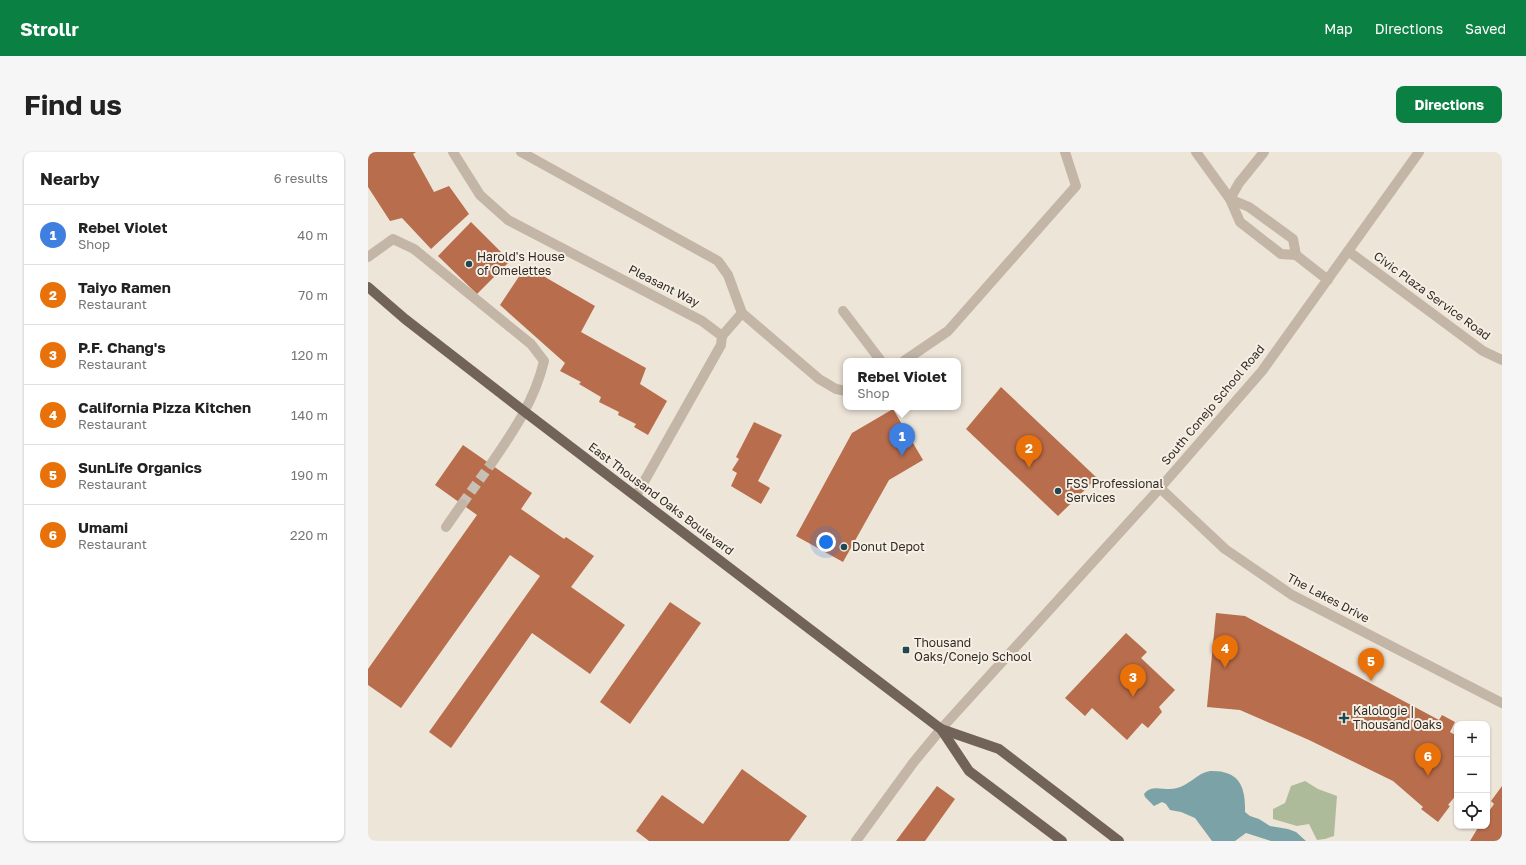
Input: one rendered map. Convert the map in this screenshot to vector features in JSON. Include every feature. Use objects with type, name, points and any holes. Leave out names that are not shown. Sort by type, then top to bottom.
[{"type":"main road","name":"East Thousand Oaks Boulevard","points":[[368,287],[405,319],[525,412],[941,728],[999,749],[1120,841]]},
{"type":"main road","name":"East Thousand Oaks Boulevard","points":[[941,728],[969,771],[1062,841]]},
{"type":"street","name":"Pleasant Way","points":[[453,152],[480,196],[508,220],[702,321],[722,336]]},
{"type":"street","points":[[521,152],[718,261],[728,275],[742,313],[819,379],[836,389],[843,390]]},
{"type":"street","points":[[908,358],[948,331],[1076,186],[1065,152]]},
{"type":"street","points":[[1196,152],[1230,199],[1240,222],[1281,254],[1296,255],[1328,280]]},
{"type":"street","points":[[1230,199],[1239,183],[1264,152]]},
{"type":"street","name":"South Conejo School Road","points":[[856,841],[913,762],[941,728],[1160,488],[1262,370],[1419,152]]},
{"type":"street","points":[[1230,199],[1249,207],[1294,239],[1296,255]]},
{"type":"street","points":[[368,257],[393,239],[414,249],[531,344],[544,361],[541,373],[525,412],[491,464]]},
{"type":"street","name":"Civic Plaza Service Road","points":[[1348,251],[1483,351],[1502,360]]},
{"type":"street","points":[[843,311],[879,358]]},
{"type":"street","points":[[636,496],[721,345],[722,336],[742,313]]},
{"type":"street","name":"The Lakes Drive","points":[[1160,488],[1225,549],[1292,595],[1502,703]]},
{"type":"street","points":[[446,527],[462,504]]},
{"type":"green space","points":[[1305,781],[1318,789],[1337,796],[1334,836],[1317,840],[1309,824],[1297,826],[1273,819],[1273,809],[1285,803],[1291,786]]},
{"type":"water","points":[[1210,771],[1220,771],[1234,776],[1242,787],[1245,812],[1250,816],[1259,819],[1270,826],[1296,832],[1306,841],[1271,841],[1246,833],[1235,841],[1212,841],[1195,818],[1181,812],[1170,810],[1166,804],[1162,802],[1154,806],[1145,797],[1144,794],[1151,789],[1177,788],[1201,774]]},
{"type":"building","points":[[416,152],[413,154],[434,192],[449,186],[469,214],[431,249],[402,218],[390,221],[368,187],[368,153]]},
{"type":"building","points":[[471,222],[510,261],[477,294],[438,256]]},
{"type":"building","points":[[526,266],[595,306],[581,332],[646,368],[640,384],[667,401],[648,435],[634,427],[636,424],[618,415],[619,412],[599,402],[601,397],[579,384],[581,382],[560,371],[565,363],[500,305]]},
{"type":"building","points":[[1001,387],[1097,478],[1058,516],[966,429]]},
{"type":"building","points":[[894,410],[923,460],[889,480],[843,562],[796,536],[852,433]]},
{"type":"building","points":[[754,422],[782,435],[758,481],[770,488],[761,504],[731,486],[737,473],[732,470],[739,459],[736,457]]},
{"type":"building","points":[[463,445],[532,493],[521,509],[564,539],[566,537],[594,556],[571,587],[625,625],[590,674],[532,633],[451,748],[429,732],[540,576],[510,555],[401,708],[368,685],[368,669],[477,515],[435,485]]},
{"type":"building","points":[[670,602],[701,623],[630,724],[600,702]]},
{"type":"building","points":[[1216,613],[1245,616],[1439,720],[1442,715],[1454,721],[1450,732],[1454,734],[1454,798],[1448,805],[1450,806],[1438,822],[1421,809],[1423,807],[1393,781],[1309,740],[1240,710],[1207,707]]},
{"type":"building","points":[[1126,633],[1147,652],[1141,658],[1175,690],[1159,707],[1162,712],[1148,728],[1142,723],[1127,740],[1092,708],[1085,716],[1065,698]]},
{"type":"building","points":[[742,769],[807,816],[789,841],[649,841],[636,831],[662,795],[703,824]]},
{"type":"building","points":[[937,786],[955,799],[925,841],[896,841]]},
{"type":"building","points":[[1502,786],[1502,841],[1470,841],[1477,829],[1490,829],[1490,810],[1494,804],[1491,801]]},
{"type":"tunnel","points":[[462,504],[491,464]]},
{"type":"place","name":"Harold's House of Omelettes","points":[[469,264]]},
{"type":"place","name":"Rebel Violet","points":[[902,456]]},
{"type":"place","name":"Taiyo Ramen","points":[[1029,468]]},
{"type":"place","name":"FSS Professional Services","points":[[1058,491]]},
{"type":"place","name":"Donut Depot","points":[[844,547]]},
{"type":"place","name":"Thousand Oaks/Conejo School","points":[[906,650]]},
{"type":"place","name":"California Pizza Kitchen","points":[[1225,668]]},
{"type":"place","name":"SunLife Organics","points":[[1371,681]]},
{"type":"place","name":"P.F. Chang's","points":[[1133,697]]},
{"type":"place","name":"Kalologie | Thousand Oaks","points":[[1344,718]]},
{"type":"place","name":"Umami","points":[[1428,776]]}]
